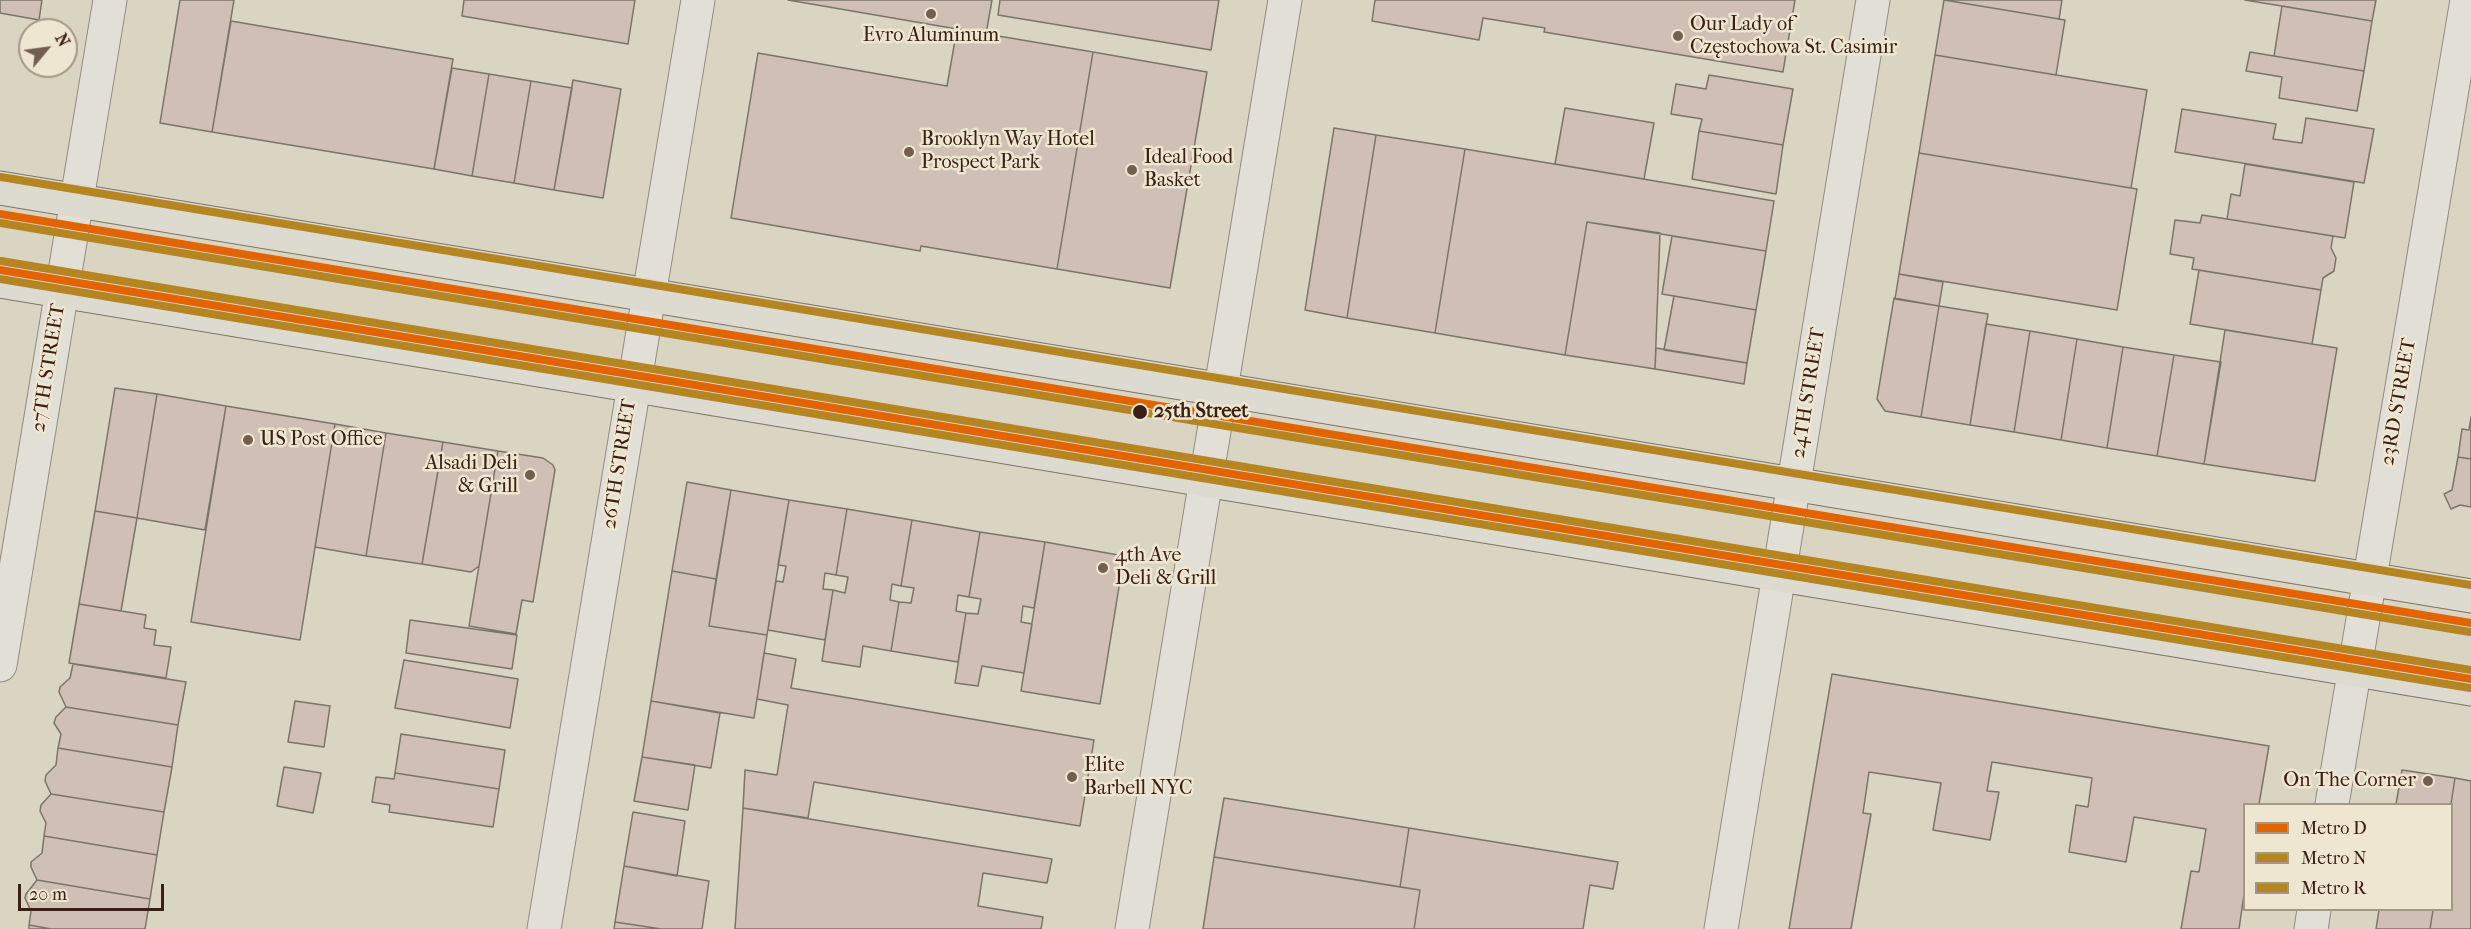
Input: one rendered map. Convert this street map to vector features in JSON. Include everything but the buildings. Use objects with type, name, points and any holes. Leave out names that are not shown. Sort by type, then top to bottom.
[{"type":"main road","points":[[0,188],[2471,596]]},
{"type":"main road","points":[[0,281],[2471,689]]},
{"type":"street","name":"27TH STREET","points":[[0,665],[110,0]]},
{"type":"street","name":"26TH STREET","points":[[544,929],[698,0]]},
{"type":"street","points":[[1132,929],[1285,0]]},
{"type":"street","name":"24TH STREET","points":[[1721,929],[1873,0]]},
{"type":"street","name":"23RD STREET","points":[[2332,803],[2467,0]]},
{"type":"street","points":[[2311,929],[2314,911]]},
{"type":"metro line","name":"R","points":[[1,177],[2471,585]]},
{"type":"metro line","name":"D","points":[[0,214],[2471,623]]},
{"type":"metro line","name":"N","points":[[0,223],[2470,632]]},
{"type":"metro line","name":"R","points":[[1,261],[2471,670]]},
{"type":"metro line","name":"D","points":[[0,270],[2471,679]]},
{"type":"metro line","name":"N","points":[[0,279],[2470,688]]},
{"type":"place","name":"Evro Aluminum","points":[[931,14]]},
{"type":"place","name":"Our Lady of Częstochowa St. Casimir","points":[[1678,36]]},
{"type":"place","name":"Brooklyn Way Hotel Prospect Park","points":[[909,152]]},
{"type":"place","name":"Ideal Food Basket","points":[[1132,170]]},
{"type":"place","name":"25th Street","points":[[1140,412]]},
{"type":"place","name":"US Post Office","points":[[248,440]]},
{"type":"place","name":"Alsadi Deli & Grill","points":[[530,475]]},
{"type":"place","name":"4th Ave Deli & Grill","points":[[1103,568]]},
{"type":"place","name":"Elite Barbell NYC","points":[[1072,777]]},
{"type":"place","name":"On The Corner","points":[[2428,781]]}]
